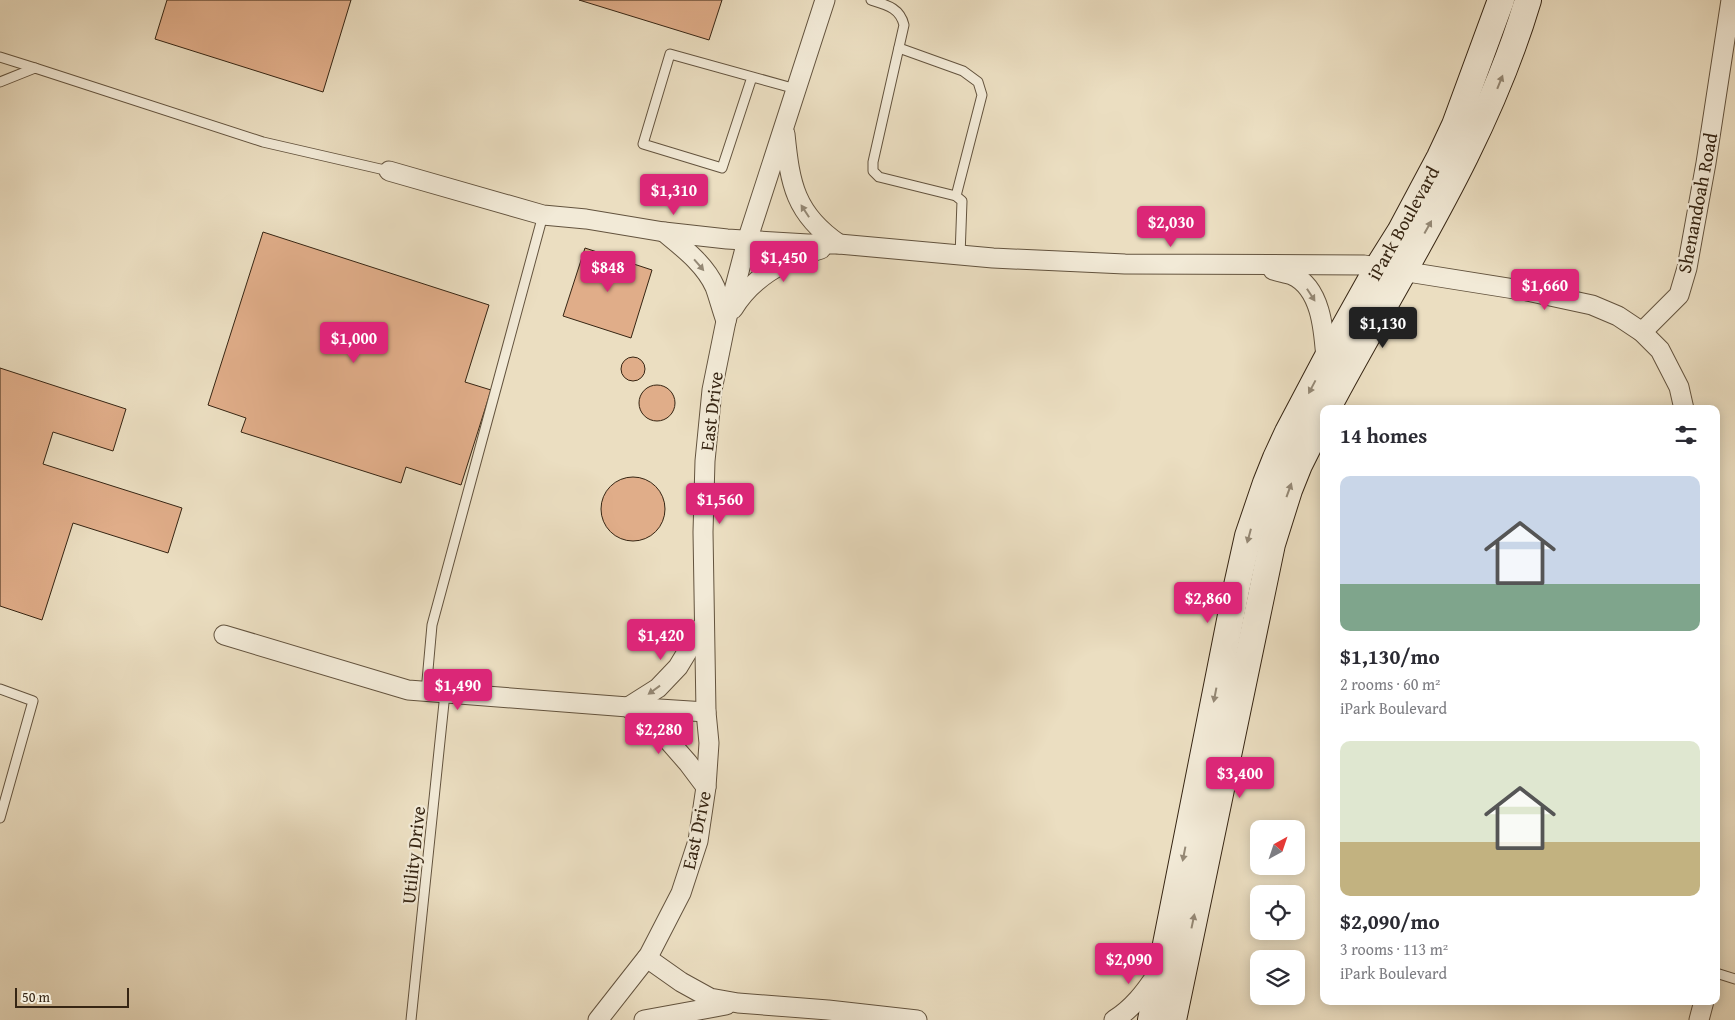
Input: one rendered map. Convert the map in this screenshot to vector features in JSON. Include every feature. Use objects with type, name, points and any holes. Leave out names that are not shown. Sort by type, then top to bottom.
[{"type":"main road","name":"iPark Boulevard","points":[[1151,1020],[1234,600],[1248,536],[1266,483],[1292,424],[1378,267],[1400,232],[1455,125],[1501,0]]},
{"type":"main road","name":"iPark Boulevard","points":[[1329,405],[1456,178],[1480,128],[1512,51],[1528,0]]},
{"type":"main road","points":[[1173,1020],[1272,544],[1289,490],[1303,456],[1320,424]]},
{"type":"street","name":"East Drive","points":[[598,1020],[647,958],[681,893],[698,841],[706,787],[709,743],[706,712],[703,532],[705,461],[712,390],[726,321],[747,241],[826,0]]},
{"type":"street","name":"Shenandoah Road","points":[[1642,332],[1678,295],[1687,268],[1706,163],[1731,0]]},
{"type":"street","points":[[784,127],[788,164],[795,193],[802,208],[823,233],[840,244]]},
{"type":"street","points":[[389,171],[543,215],[586,219],[664,232],[747,241],[840,244],[960,256],[1125,264],[1349,264],[1404,270],[1527,291],[1592,305],[1618,316],[1642,332],[1660,350],[1679,387],[1683,405]]},
{"type":"street","points":[[664,232],[704,270],[714,285],[726,321]]},
{"type":"street","points":[[726,321],[741,296],[757,280],[800,256],[840,244]]},
{"type":"street","points":[[1255,264],[1294,276],[1306,287],[1316,301],[1322,321],[1326,360]]},
{"type":"street","points":[[628,707],[658,688],[678,667],[704,624]]},
{"type":"street","points":[[224,635],[408,690],[706,712]]},
{"type":"street","points":[[628,707],[667,739],[688,762],[706,787]]},
{"type":"street","points":[[647,958],[680,982],[710,998],[738,1003],[828,1010],[917,1020]]},
{"type":"street","points":[[1114,1020],[1127,1012],[1146,991],[1161,968]]},
{"type":"street","points":[[644,1020],[738,1003]]},
{"type":"street","points":[[1700,1020],[1703,1005]]},
{"type":"lane","points":[[871,0],[890,6],[902,16],[904,26],[873,162],[873,171],[879,176],[956,196],[962,202],[960,256]]},
{"type":"lane","points":[[899,48],[963,71],[978,82],[982,95],[956,196]]},
{"type":"lane","points":[[752,77],[722,168],[643,144],[670,54],[796,89]]},
{"type":"lane","points":[[0,57],[263,142],[389,171]]},
{"type":"lane","points":[[0,82],[35,68]]},
{"type":"lane","name":"Utility Drive","points":[[411,1020],[436,692],[432,625],[543,215]]},
{"type":"lane","points":[[0,689],[33,701],[0,818]]},
{"type":"lane","points":[[1720,974],[1735,979]]},
{"type":"building","points":[[167,0],[351,0],[323,92],[155,39]]},
{"type":"building","points":[[579,0],[722,0],[709,40]]},
{"type":"building","points":[[263,232],[489,305],[465,382],[491,390],[461,485],[406,467],[401,483],[241,432],[246,418],[208,405]]},
{"type":"building","points":[[585,248],[652,270],[631,338],[563,316]]},
{"type":"building","points":[[633,357],[642,360],[645,369],[642,378],[633,381],[624,378],[621,369],[624,360]]},
{"type":"building","points":[[0,368],[126,409],[113,451],[53,432],[43,464],[182,508],[168,553],[73,523],[42,620],[0,606]]},
{"type":"building","points":[[657,385],[670,390],[675,403],[670,416],[657,421],[644,416],[639,403],[644,390]]},
{"type":"building","points":[[627,477],[639,477],[656,486],[663,497],[665,509],[663,521],[656,532],[639,541],[627,541],[615,536],[606,527],[601,515],[601,503],[606,491],[615,482]]}]
